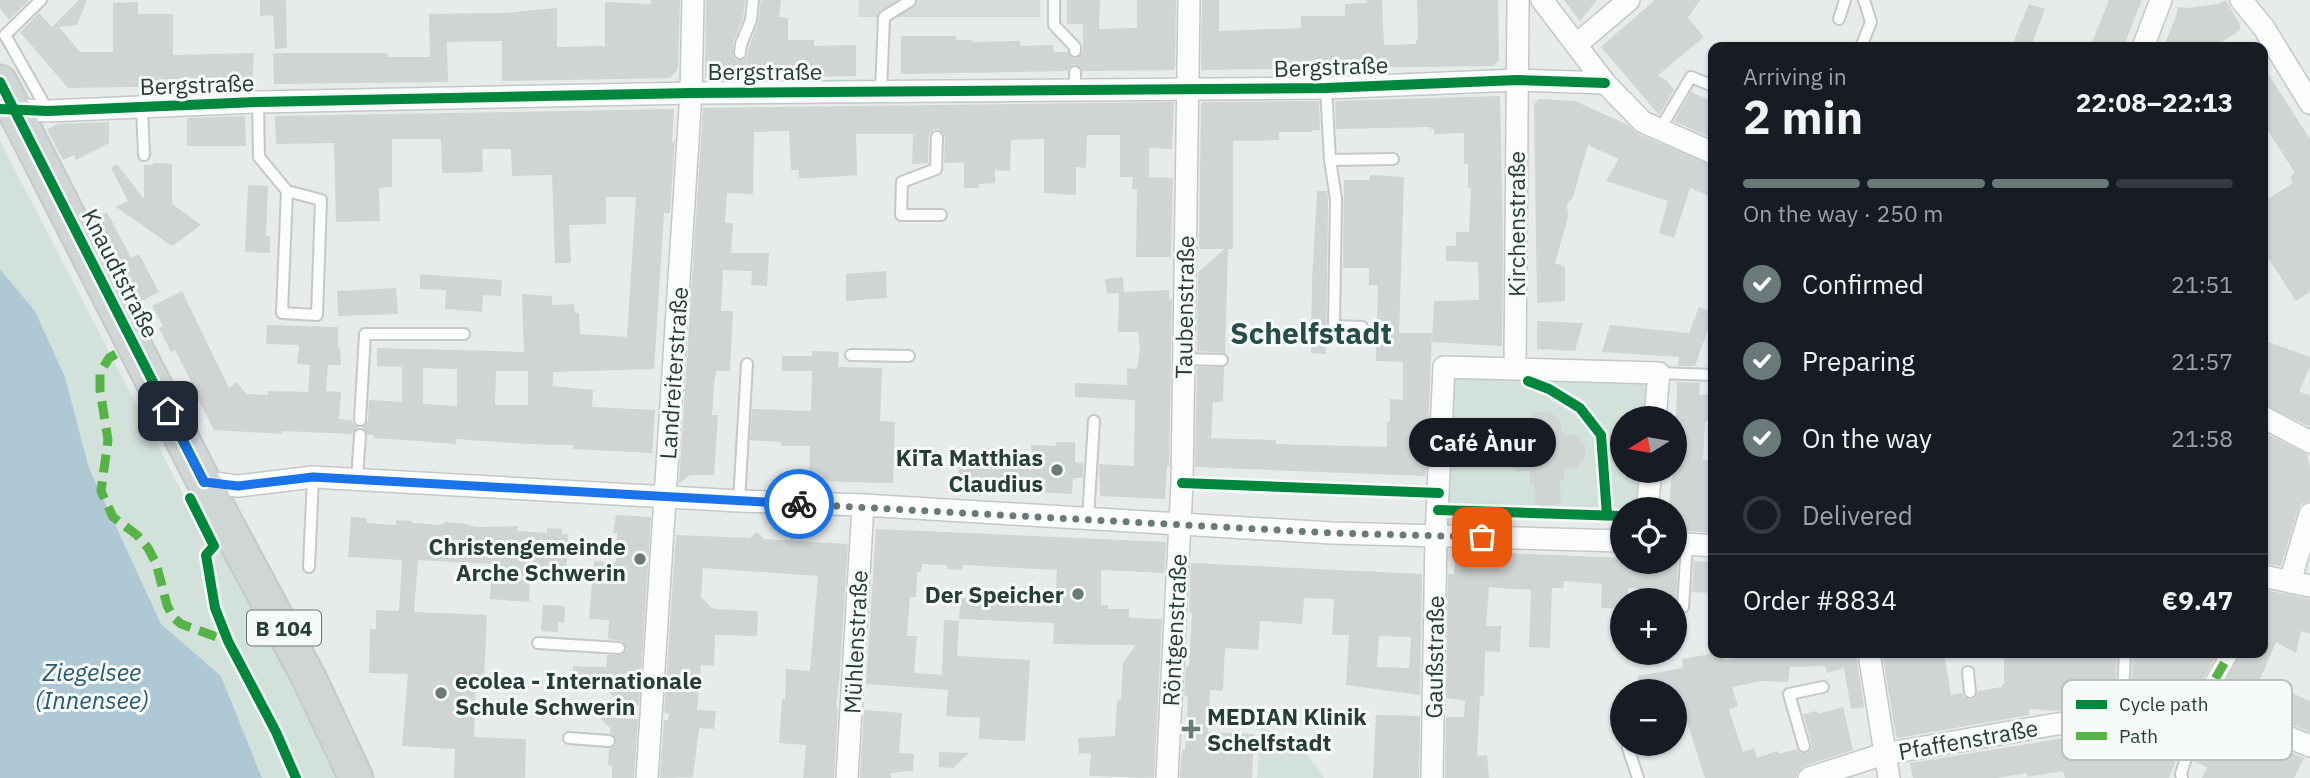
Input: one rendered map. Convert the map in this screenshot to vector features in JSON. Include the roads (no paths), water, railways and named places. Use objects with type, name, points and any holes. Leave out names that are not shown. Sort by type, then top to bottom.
[{"type":"main road","name":"Knaudtstraße","points":[[4,100],[303,666],[356,778]]},
{"type":"street","name":"Landreiterstraße","points":[[647,778],[643,744],[649,650],[665,496],[691,93],[694,0]]},
{"type":"street","name":"Taubenstraße","points":[[1180,524],[1189,0]]},
{"type":"street","name":"Kirchenstraße","points":[[1515,367],[1518,0]]},
{"type":"street","points":[[1542,0],[1605,83],[1651,125],[1708,151]]},
{"type":"street","points":[[1577,44],[1629,0]]},
{"type":"street","points":[[2145,42],[2161,0]]},
{"type":"street","points":[[2241,0],[2264,28],[2310,103]]},
{"type":"street","name":"Bergstraße","points":[[4,100],[48,111],[258,102],[691,93],[740,85],[881,91],[938,98],[1075,80],[1186,90],[1326,88],[1517,80],[1605,83]]},
{"type":"street","name":"Gaußstraße","points":[[1432,778],[1436,536],[1444,367],[1515,367]]},
{"type":"street","points":[[1515,367],[1659,373],[1656,406]]},
{"type":"street","points":[[2268,420],[2310,442]]},
{"type":"street","points":[[204,482],[238,486],[313,477],[1180,524],[1610,541]]},
{"type":"street","name":"Mühlenstraße","points":[[847,778],[863,505]]},
{"type":"street","points":[[2268,577],[2300,584],[2310,514]]},
{"type":"street","name":"Röntgenstraße","points":[[1167,778],[1180,524]]},
{"type":"street","points":[[1687,544],[1708,546]]},
{"type":"street","points":[[1870,658],[1889,778]]},
{"type":"street","points":[[2216,680],[2227,658]]},
{"type":"street","name":"Pfaffenstraße","points":[[1811,775],[1973,732],[2062,721]]},
{"type":"street","points":[[2292,740],[2310,746]]},
{"type":"lane","points":[[41,0],[5,35],[48,111]]},
{"type":"lane","points":[[740,53],[751,20],[753,0]]},
{"type":"lane","points":[[1054,0],[1054,25],[1075,51]]},
{"type":"lane","points":[[1839,19],[1845,0]]},
{"type":"lane","points":[[1863,42],[1871,22],[1864,0]]},
{"type":"lane","points":[[881,91],[884,17],[911,1]]},
{"type":"lane","points":[[1651,125],[1691,77],[1708,84]]},
{"type":"lane","points":[[1326,88],[1330,160],[1336,199],[1334,326],[1362,327]]},
{"type":"lane","points":[[258,102],[259,157],[287,191],[321,200],[317,315],[282,313],[287,191]]},
{"type":"lane","points":[[142,107],[144,155]]},
{"type":"lane","points":[[937,137],[936,169],[902,182],[901,215],[941,215]]},
{"type":"lane","points":[[1330,160],[1393,159]]},
{"type":"lane","points":[[360,420],[365,334],[464,334]]},
{"type":"lane","points":[[851,355],[909,356]]},
{"type":"lane","points":[[1184,359],[1222,360]]},
{"type":"lane","points":[[738,501],[747,365]]},
{"type":"lane","points":[[1659,373],[1708,375]]},
{"type":"lane","points":[[1087,518],[1094,421]]},
{"type":"lane","points":[[358,479],[360,435]]},
{"type":"lane","points":[[309,567],[313,477]]},
{"type":"lane","points":[[538,643],[620,648]]},
{"type":"lane","points":[[2124,680],[2125,658]]},
{"type":"lane","points":[[1968,672],[1970,692]]},
{"type":"lane","points":[[1804,746],[1789,694],[1823,687]]},
{"type":"lane","points":[[569,738],[609,741]]},
{"type":"lane","points":[[1631,756],[1638,778]]},
{"type":"lane","points":[[2182,778],[2185,760]]},
{"type":"water","name":"Ziegelsee (Innensee)","points":[[0,269],[35,311],[65,377],[89,468],[161,624],[221,676],[262,778],[0,778]]},
{"type":"place","name":"KiTa Matthias Claudius","points":[[1057,470]]},
{"type":"place","name":"Café Ànur","points":[[1482,537]]},
{"type":"place","name":"Christengemeinde Arche Schwerin","points":[[640,559]]},
{"type":"place","name":"Der Speicher","points":[[1078,594]]},
{"type":"place","name":"ecolea - Internationale Schule Schwerin","points":[[441,693]]},
{"type":"place","name":"MEDIAN Klinik Schelfstadt","points":[[1191,729]]},
{"type":"district","name":"Schelfstadt","points":[[1311,332]]}]
